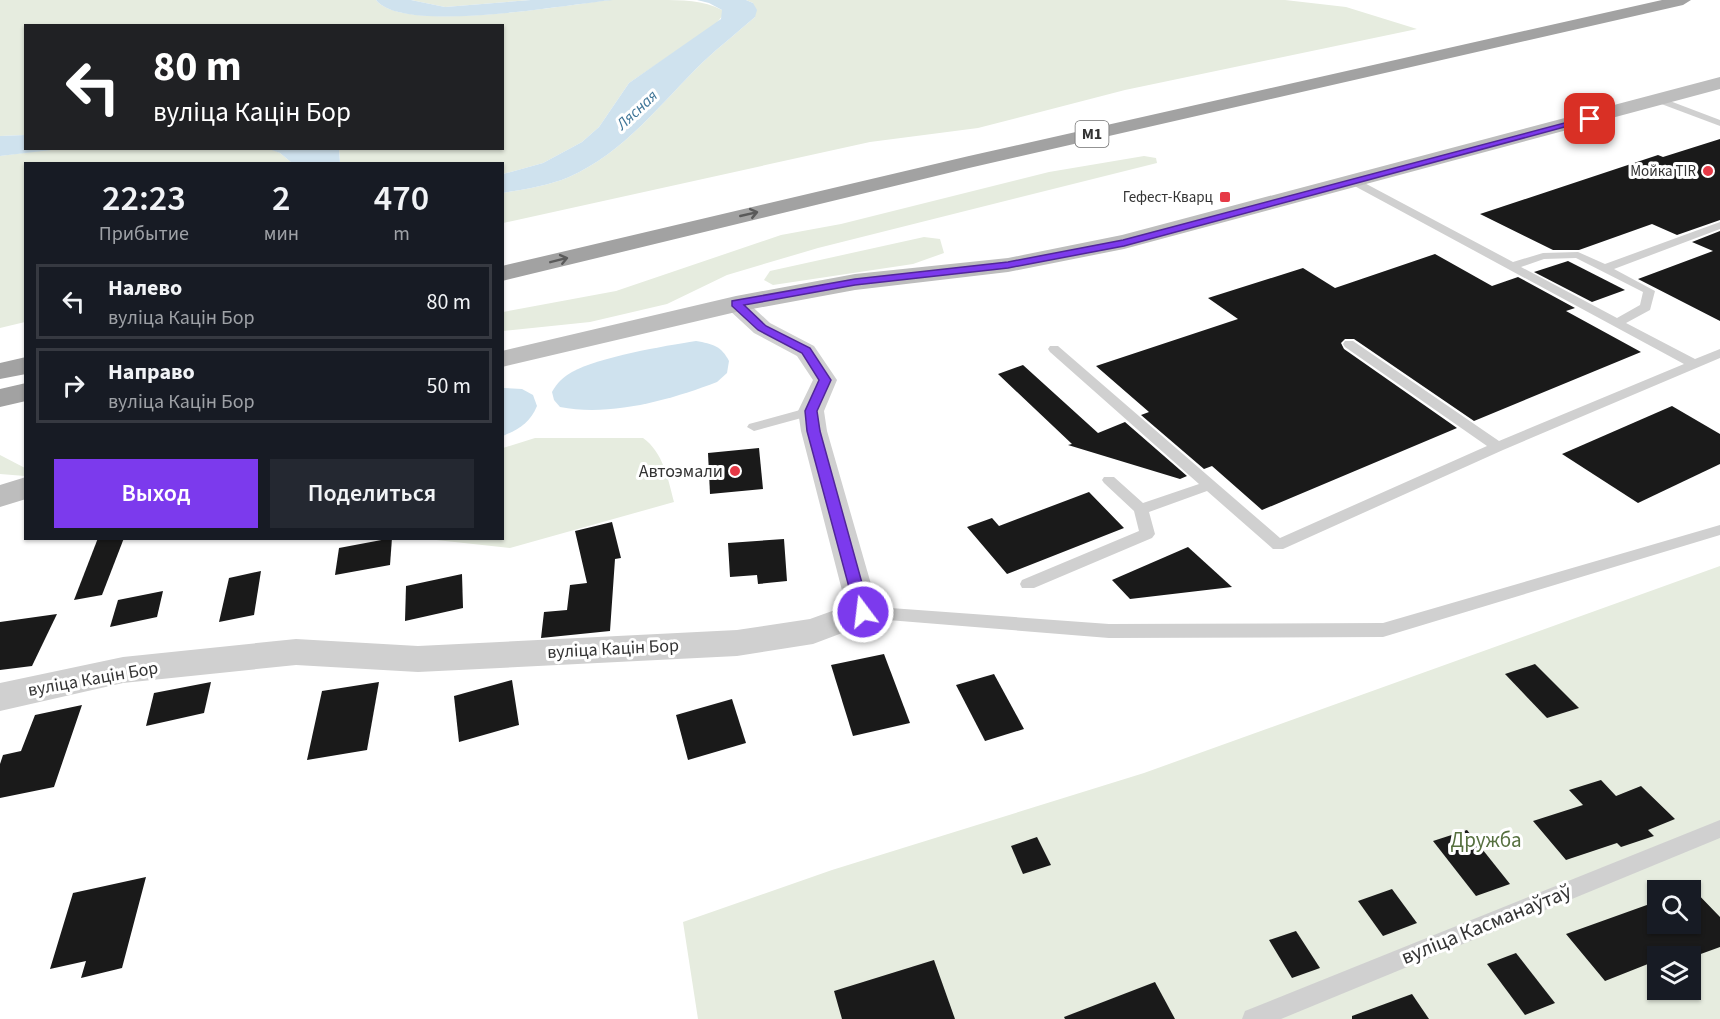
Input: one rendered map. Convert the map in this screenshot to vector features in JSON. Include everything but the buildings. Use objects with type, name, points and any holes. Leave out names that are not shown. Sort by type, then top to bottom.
[{"type":"highway","name":"М1","points":[[537,246],[1624,0]]},
{"type":"highway","name":"М1","points":[[504,274],[946,168],[1683,0]]},
{"type":"highway","points":[[0,371],[24,365]]},
{"type":"highway","points":[[0,398],[24,392]]},
{"type":"main road","points":[[504,359],[736,304],[855,282],[1008,265],[1124,243],[1720,83]]},
{"type":"main road","points":[[0,496],[24,489]]},
{"type":"street","points":[[736,304],[762,328],[806,351],[825,380],[811,411],[813,431],[863,612]]},
{"type":"street","name":"вуліца Кацін Бор","points":[[0,697],[123,670],[296,652],[418,659],[737,643],[813,631],[863,612]]},
{"type":"lane","points":[[1659,100],[1720,123]]},
{"type":"lane","points":[[1353,182],[1694,364]]},
{"type":"lane","points":[[1605,268],[1720,225]]},
{"type":"lane","points":[[1512,266],[1543,256],[1578,255],[1649,291],[1646,307],[1616,322]]},
{"type":"lane","points":[[1349,344],[1498,447]]},
{"type":"lane","points":[[1054,349],[1278,545],[1720,352]]},
{"type":"lane","points":[[754,428],[811,411]]},
{"type":"lane","points":[[1028,584],[1147,534],[1141,508],[1109,480]]},
{"type":"lane","points":[[1141,508],[1209,485]]},
{"type":"lane","points":[[863,612],[1109,631],[1383,630],[1720,530]]},
{"type":"lane","name":"вуліца Касманаўтаў","points":[[1253,1019],[1288,1013],[1720,829]]},
{"type":"green space","points":[[0,0],[376,0],[392,10],[418,15],[450,16],[487,15],[610,0],[676,0],[708,4],[722,10],[723,15],[716,24],[629,83],[599,127],[582,142],[543,163],[504,174],[504,162],[340,162],[339,150],[504,150],[504,24],[24,24],[24,135],[0,136]]},
{"type":"green space","points":[[411,0],[531,0],[445,7]]},
{"type":"green space","points":[[746,0],[1285,0],[1346,7],[1417,29],[1125,90],[978,128],[870,142],[504,223],[504,193],[561,180],[589,167],[607,155],[641,126],[703,62],[755,17],[753,3]]},
{"type":"green space","points":[[45,150],[273,150],[291,162],[24,162],[24,322],[0,328],[0,156]]},
{"type":"green space","points":[[1144,156],[1156,158],[1157,163],[818,248],[727,275],[667,304],[590,322],[504,331],[504,312],[616,291],[781,235],[841,224],[1049,172]]},
{"type":"green space","points":[[924,237],[940,239],[944,253],[913,264],[773,285],[764,280],[770,271]]},
{"type":"green space","points":[[535,438],[643,438],[660,458],[674,502],[510,548],[436,540],[504,540],[504,448]]},
{"type":"green space","points":[[0,455],[24,467],[24,476],[0,474]]},
{"type":"green space","name":"Дружба","points":[[1720,566],[1720,1019],[698,1019],[683,922],[832,870],[1144,773]]},
{"type":"water","points":[[376,0],[411,0],[445,7],[531,0],[613,0],[488,15],[451,16],[418,15],[392,10]]},
{"type":"water","name":"Лясная","points":[[697,0],[746,0],[753,3],[757,10],[755,17],[703,62],[641,126],[607,155],[589,167],[561,180],[504,193],[504,174],[543,163],[582,142],[599,127],[629,83],[721,19],[722,10]]},
{"type":"water","points":[[24,135],[24,150],[51,150],[0,156],[0,136]]},
{"type":"water","points":[[272,150],[339,150],[340,162],[291,162],[280,153]]},
{"type":"water","points":[[696,341],[716,347],[729,361],[727,373],[717,382],[680,395],[619,408],[579,410],[560,407],[554,400],[552,392],[558,383],[569,374],[584,367],[632,353]]},
{"type":"water","points":[[504,388],[522,389],[533,395],[537,406],[531,417],[514,431],[504,436]]},
{"type":"place","name":"Мойка TIR","points":[[1708,171]]},
{"type":"place","name":"Гефест-Кварц","points":[[1225,197]]},
{"type":"place","name":"Автоэмали","points":[[735,471]]},
{"type":"route","points":[[863,612],[813,431],[811,411],[825,380],[806,351],[762,328],[736,304],[855,282],[1008,265],[1124,243],[1590,119]]}]
